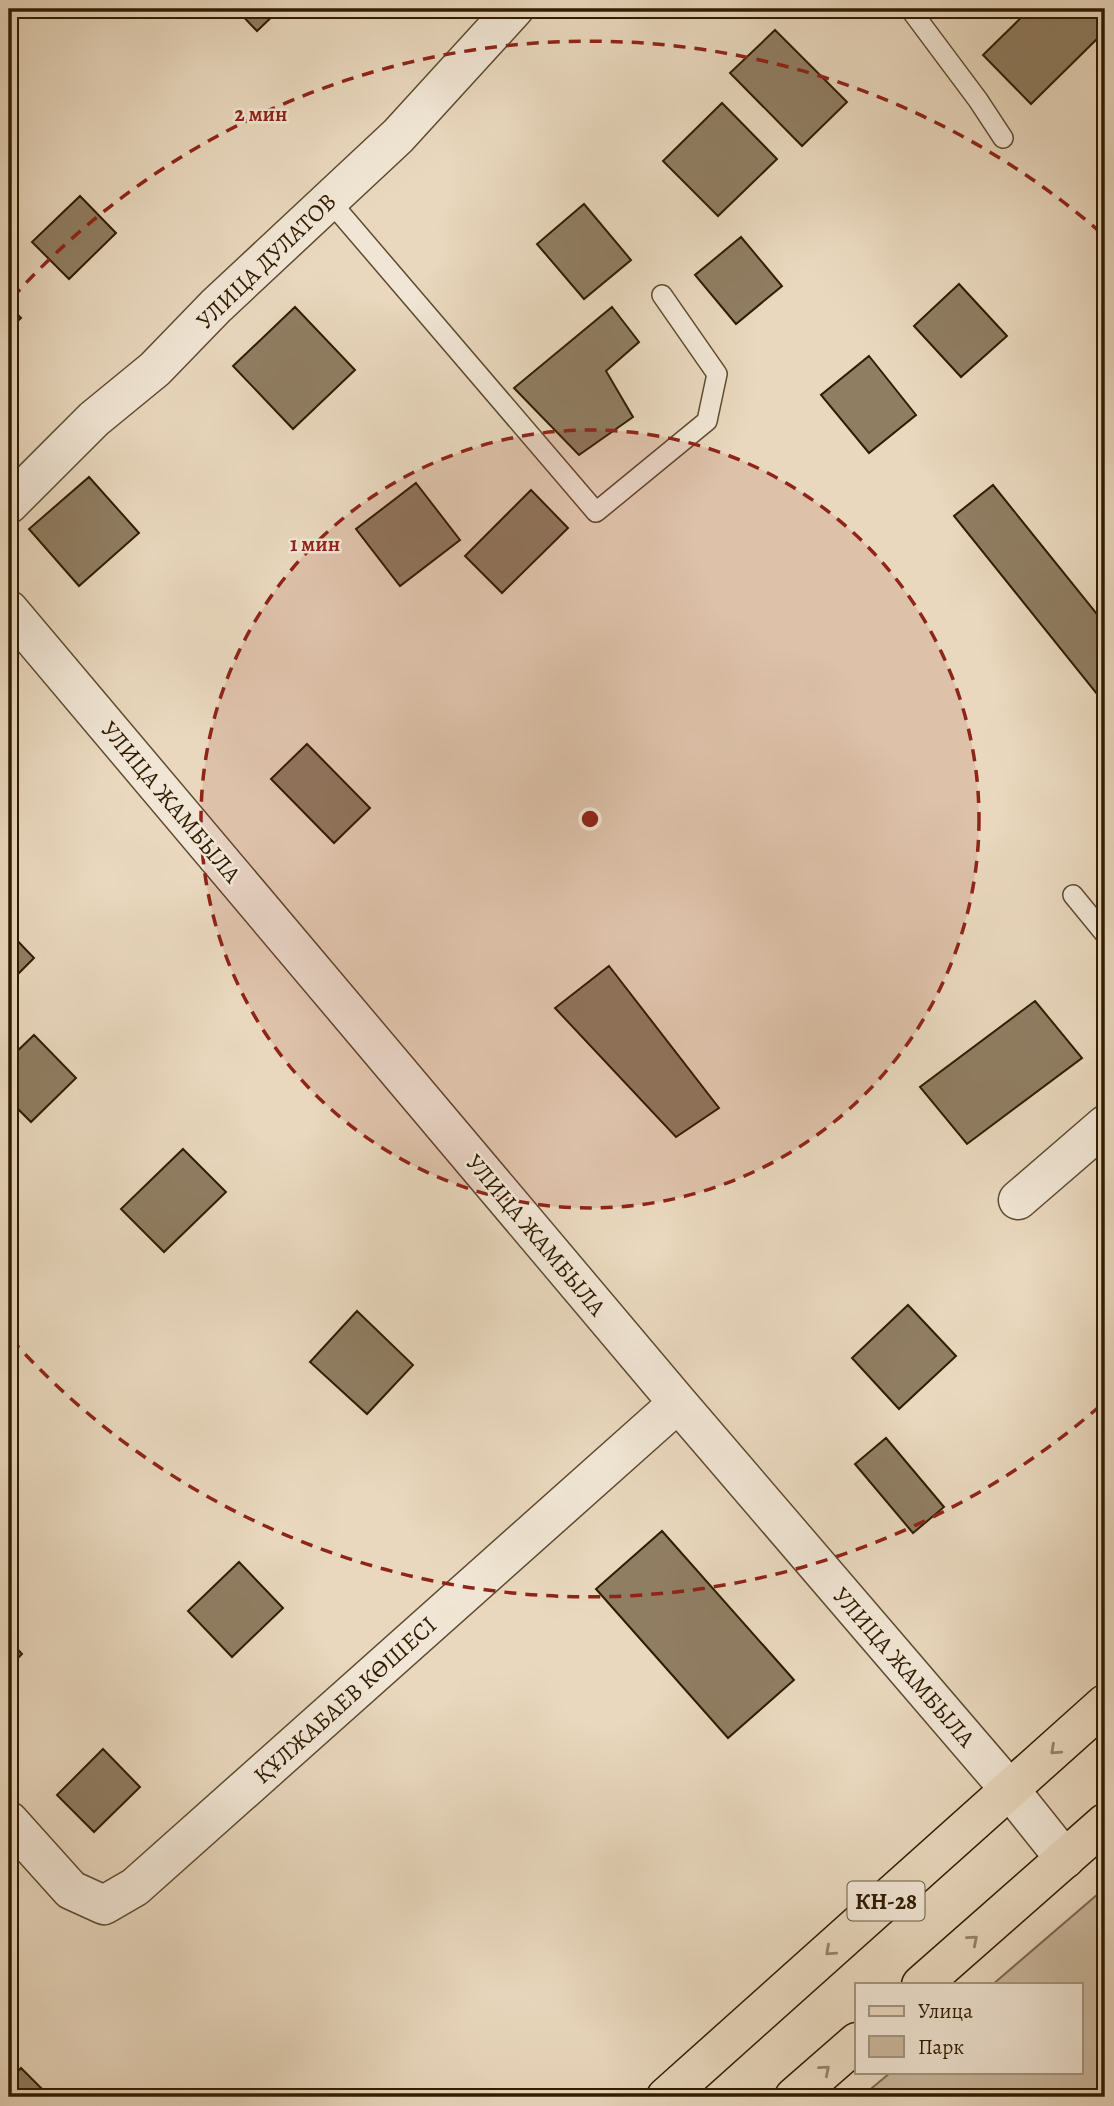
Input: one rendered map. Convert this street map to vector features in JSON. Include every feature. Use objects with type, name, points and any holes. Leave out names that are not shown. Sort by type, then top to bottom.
[{"type":"main road","name":"КН-28","points":[[666,2097],[1105,1704]]},
{"type":"main road","points":[[923,1983],[1105,1823]]},
{"type":"main road","points":[[794,2097],[855,2044]]},
{"type":"street","name":"УЛИЦА ДУЛАТОВ","points":[[9,504],[94,419],[155,369],[216,306],[398,136],[514,9]]},
{"type":"street","name":"УЛИЦА ЖАМБЫЛА","points":[[9,610],[678,1403],[1010,1790],[1065,1859]]},
{"type":"street","points":[[1018,1200],[1105,1125]]},
{"type":"street","name":"ҚҰЛЖАБАЕВ КӨШЕСІ","points":[[9,1821],[71,1890],[104,1905],[135,1886],[678,1403]]},
{"type":"lane","points":[[910,9],[1003,138]]},
{"type":"lane","points":[[329,200],[596,512],[707,421],[717,374],[662,295]]},
{"type":"lane","points":[[1073,895],[1105,934]]},
{"type":"green space","points":[[1105,1888],[1105,2097],[861,2097],[889,2074],[1082,2074],[1082,1983],[994,1983]]},
{"type":"building","points":[[236,9],[280,9],[257,31]]},
{"type":"building","points":[[1030,9],[1105,9],[1105,31],[1031,104],[983,55]]},
{"type":"building","points":[[775,30],[847,102],[802,146],[730,73]]},
{"type":"building","points":[[722,103],[777,159],[718,216],[663,161]]},
{"type":"building","points":[[80,196],[116,233],[69,279],[32,242]]},
{"type":"building","points":[[584,204],[631,260],[584,299],[537,244]]},
{"type":"building","points":[[741,237],[782,286],[736,324],[695,275]]},
{"type":"building","points":[[959,284],[1007,336],[961,377],[914,326]]},
{"type":"building","points":[[9,306],[21,318],[9,329]]},
{"type":"building","points":[[295,307],[355,370],[293,429],[233,366]]},
{"type":"building","points":[[612,307],[639,342],[606,371],[633,417],[579,455],[514,388]]},
{"type":"building","points":[[869,356],[916,415],[869,453],[821,395]]},
{"type":"building","points":[[89,477],[139,533],[79,586],[29,529]]},
{"type":"building","points":[[416,483],[460,540],[400,586],[356,529]]},
{"type":"building","points":[[993,485],[1105,624],[1105,704],[954,516]]},
{"type":"building","points":[[531,490],[568,528],[502,593],[465,556]]},
{"type":"building","points":[[307,744],[370,808],[334,843],[271,779]]},
{"type":"building","points":[[9,932],[34,958],[9,983]]},
{"type":"building","points":[[609,966],[719,1108],[676,1137],[555,1008]]},
{"type":"building","points":[[1035,1001],[1082,1058],[967,1144],[920,1087]]},
{"type":"building","points":[[34,1035],[76,1078],[31,1122],[9,1100],[9,1059]]},
{"type":"building","points":[[183,1149],[226,1192],[164,1252],[121,1209]]},
{"type":"building","points":[[908,1305],[956,1356],[899,1409],[852,1358]]},
{"type":"building","points":[[357,1311],[413,1365],[367,1414],[310,1362]]},
{"type":"building","points":[[886,1438],[944,1507],[913,1533],[855,1464]]},
{"type":"building","points":[[662,1531],[794,1680],[728,1738],[596,1589]]},
{"type":"building","points":[[239,1562],[283,1608],[232,1657],[188,1611]]},
{"type":"building","points":[[9,1640],[22,1654],[9,1667]]},
{"type":"building","points":[[103,1749],[140,1787],[94,1832],[57,1795]]},
{"type":"building","points":[[21,2068],[46,2093],[41,2097],[9,2097],[9,2080]]}]
